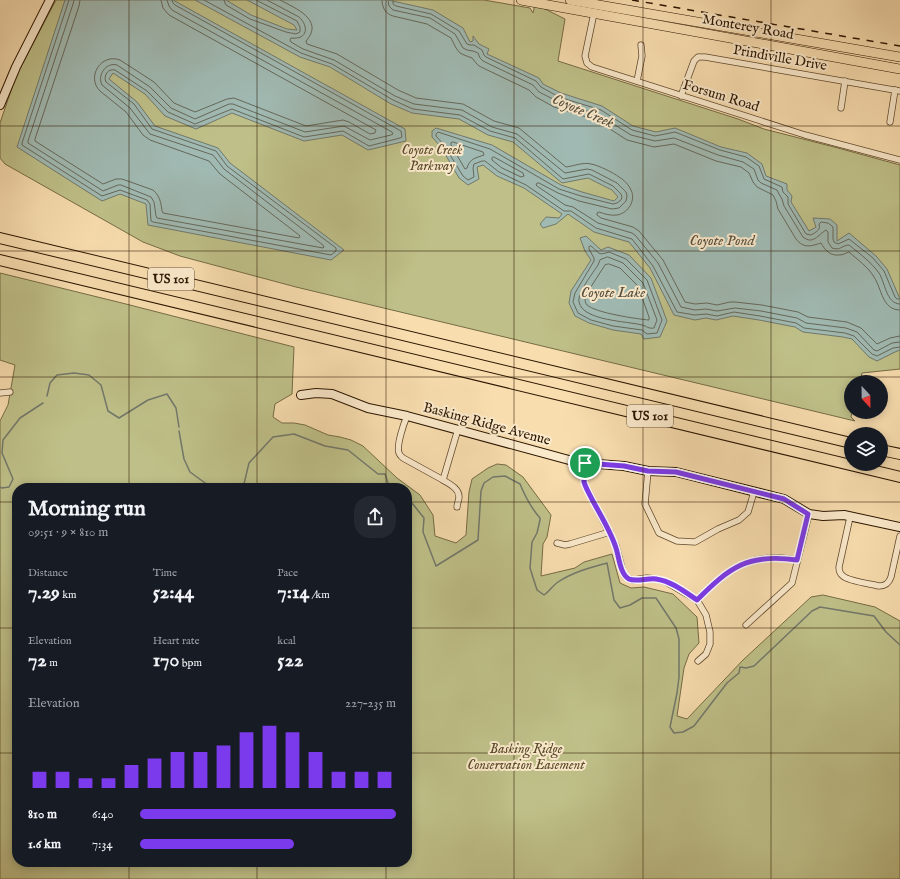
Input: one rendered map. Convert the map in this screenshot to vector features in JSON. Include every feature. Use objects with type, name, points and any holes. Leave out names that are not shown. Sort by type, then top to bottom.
[{"type":"highway","name":"US 101","points":[[0,238],[844,441]]},
{"type":"highway","name":"US 101","points":[[0,260],[900,477]]},
{"type":"highway","points":[[888,451],[900,454]]},
{"type":"main road","name":"Monterey Road","points":[[521,0],[900,69]]},
{"type":"main road","name":"Monterey Road","points":[[570,0],[900,57]]},
{"type":"street","points":[[0,105],[16,67],[50,0]]},
{"type":"street","name":"Forsum Road","points":[[594,13],[585,56],[587,63],[592,67],[805,135],[900,160]]},
{"type":"street","points":[[636,82],[642,56],[641,45]]},
{"type":"street","name":"Prindiville Drive","points":[[681,96],[694,60],[698,57],[898,91]]},
{"type":"street","points":[[841,108],[845,81]]},
{"type":"street","points":[[890,122],[898,91]]},
{"type":"street","points":[[0,393],[10,392]]},
{"type":"street","name":"Basking Ridge Avenue","points":[[301,395],[316,393],[332,394],[368,408],[458,429],[569,460],[585,463],[624,466],[648,471],[676,472],[784,499],[808,514],[823,516],[850,516],[900,527]]},
{"type":"street","points":[[407,416],[398,447],[399,454],[403,458],[455,488],[459,497],[457,507]]},
{"type":"street","points":[[443,480],[458,429]]},
{"type":"street","points":[[585,463],[585,485],[610,532],[616,546],[622,572],[625,576],[633,580],[647,578],[657,579],[666,582],[697,600],[706,616],[710,632],[710,644],[706,654],[698,661]]},
{"type":"street","points":[[648,471],[644,504],[659,532],[678,541],[695,542],[718,529],[739,520],[748,512],[754,492]]},
{"type":"street","points":[[746,625],[790,586],[793,581],[808,514]]},
{"type":"street","points":[[850,516],[839,567],[841,574],[847,579],[879,586],[887,584],[891,577],[900,536]]},
{"type":"street","points":[[557,543],[565,545],[570,544],[610,532]]},
{"type":"street","points":[[697,600],[720,578],[741,565],[766,558],[785,558],[797,560]]},
{"type":"green space","name":"Coyote Creek Parkway","points":[[56,0],[484,0],[530,8],[533,13],[535,4],[565,19],[558,61],[738,119],[764,129],[900,165],[900,369],[862,373],[862,375],[844,375],[844,418],[296,287],[180,256],[143,242],[5,164],[0,158],[0,123],[16,76]]},
{"type":"green space","name":"Basking Ridge Conservation Easement","points":[[0,273],[294,347],[292,394],[275,404],[273,417],[282,423],[305,425],[328,435],[351,440],[363,446],[404,483],[12,483],[12,867],[412,867],[412,489],[420,495],[433,515],[435,536],[456,543],[466,535],[469,492],[472,479],[488,468],[497,464],[506,465],[523,477],[551,515],[547,537],[543,544],[541,576],[575,568],[584,562],[612,554],[620,583],[631,588],[644,587],[673,594],[697,617],[699,643],[689,654],[684,668],[677,716],[687,719],[743,660],[811,597],[823,595],[875,607],[900,621],[900,879],[0,879],[0,421],[8,405],[15,365],[0,360]]},
{"type":"water","points":[[65,0],[173,0],[405,129],[406,141],[368,150],[342,135],[304,141],[232,113],[196,129],[165,116],[145,94],[113,73],[109,79],[137,102],[155,126],[218,148],[230,163],[344,250],[331,260],[148,225],[146,204],[120,194],[102,201],[17,147]]},
{"type":"water","name":"Coyote Pond","points":[[195,0],[226,0],[251,15],[287,29],[297,30],[294,25],[247,0],[388,0],[433,10],[463,28],[470,42],[473,41],[473,36],[479,44],[489,49],[487,54],[539,78],[543,84],[561,93],[602,106],[633,126],[656,132],[675,128],[721,147],[747,153],[762,164],[766,176],[787,184],[787,190],[792,196],[791,202],[809,231],[816,227],[813,218],[830,219],[837,225],[837,241],[849,233],[876,256],[887,269],[900,299],[900,350],[877,361],[869,357],[852,339],[803,332],[795,327],[733,316],[716,320],[706,318],[695,320],[674,315],[650,268],[629,242],[594,232],[568,214],[556,224],[543,228],[540,224],[546,217],[559,218],[562,214],[524,188],[497,176],[483,165],[477,167],[479,179],[468,185],[459,178],[441,147],[432,137],[432,131],[436,128],[492,145],[561,185],[582,192],[614,201],[618,197],[612,190],[588,178],[562,183],[513,142],[488,135],[459,119],[412,113],[391,104],[330,67],[300,57]]},
{"type":"water","name":"Coyote Lake","points":[[586,236],[601,250],[608,247],[629,255],[651,278],[667,321],[660,337],[644,339],[641,334],[613,330],[589,323],[575,316],[569,303],[571,291],[591,260],[585,251],[580,238]]},
{"type":"waterway","points":[[47,396],[50,383],[57,375],[74,373],[89,375],[101,385],[108,411],[119,418],[148,400],[167,394],[176,408],[179,427]]},
{"type":"waterway","points":[[0,487],[9,487],[13,479],[2,453],[3,440],[20,418],[43,403]]},
{"type":"waterway","points":[[179,431],[184,459],[190,472],[205,483]]},
{"type":"waterway","points":[[244,483],[249,463],[273,437],[294,434],[325,446],[348,450],[378,474],[385,474],[388,483]]},
{"type":"waterway","points":[[412,503],[424,518],[423,532],[436,566],[478,540],[481,491],[484,483],[493,477],[505,476],[520,484],[528,502],[540,518],[537,533],[532,542],[530,568],[537,590],[544,595],[556,584],[569,576],[607,563],[614,600],[620,608],[630,605],[642,598],[656,598],[676,628],[679,639],[679,677],[670,727],[674,733],[683,732],[694,726],[727,683],[739,673],[740,667],[746,668],[754,666],[812,611],[820,607],[874,616],[886,632],[900,645]]},
{"type":"railway","points":[[632,0],[900,46]]},
{"type":"route","points":[[585,463],[624,466],[648,471],[676,472],[784,499],[808,514],[797,560],[785,558],[766,558],[741,565],[720,578],[697,600],[672,585],[657,579],[629,579],[622,572],[616,546],[585,485],[585,463]]},
{"type":"water label","name":"Coyote Creek","points":[[583,111]]}]
